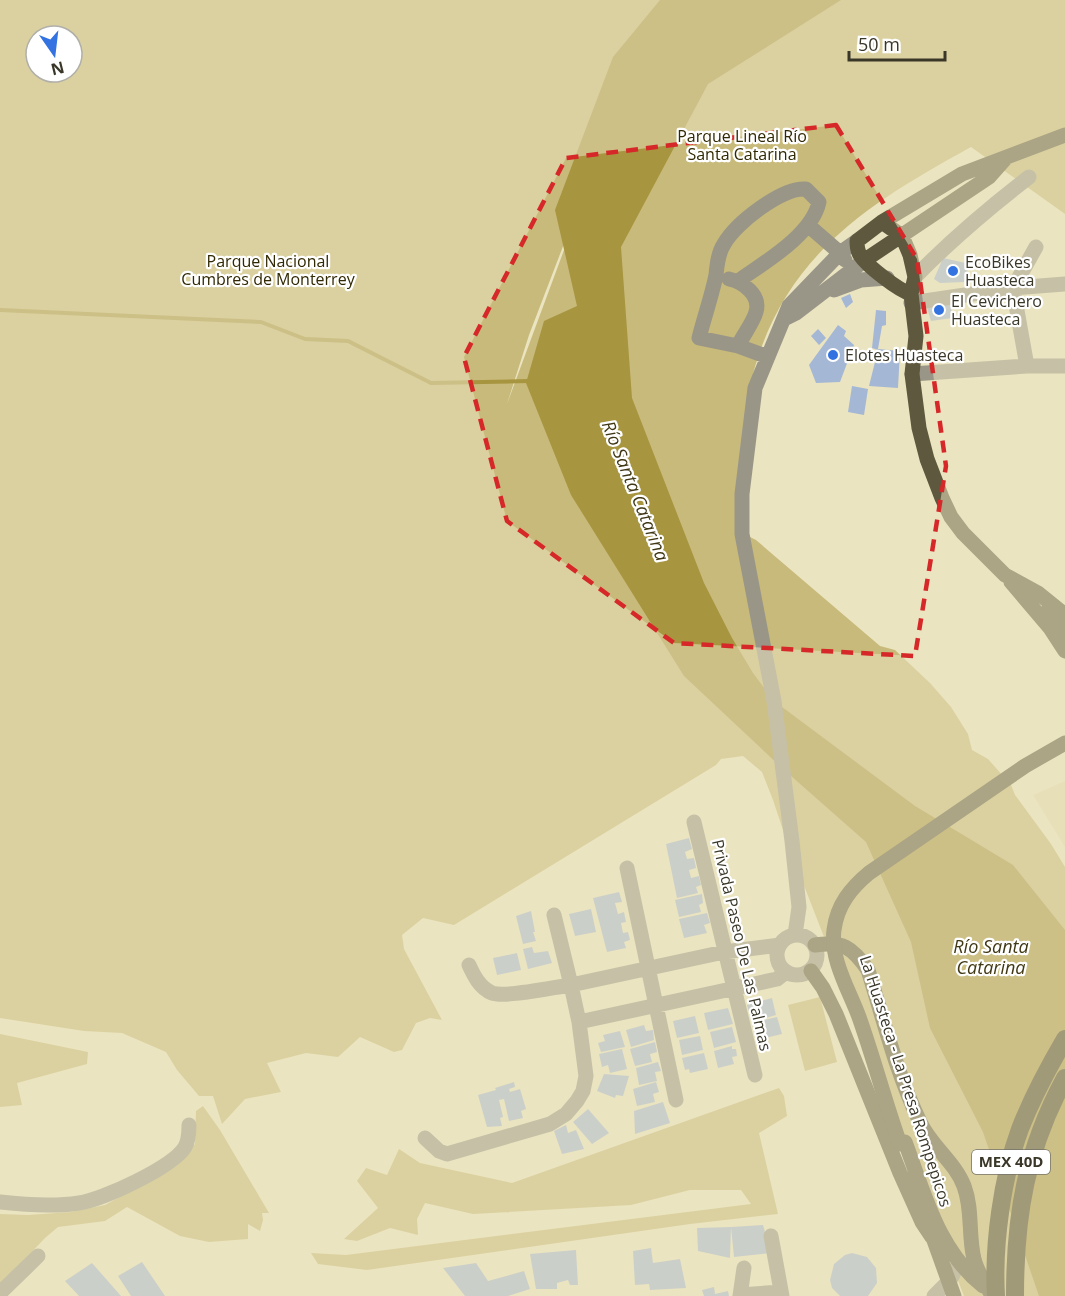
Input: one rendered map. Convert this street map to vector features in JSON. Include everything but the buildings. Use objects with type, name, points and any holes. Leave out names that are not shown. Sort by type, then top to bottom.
[{"type":"highway","name":"MEX 40D","points":[[994,1295],[998,1233],[1012,1159],[1027,1113],[1065,1039]]},
{"type":"highway","name":"MEX 40D","points":[[1015,1296],[1015,1261],[1024,1182],[1043,1124],[1065,1078]]},
{"type":"main road","points":[[911,299],[865,260],[857,247],[856,240],[962,174],[1065,135]]},
{"type":"main road","points":[[865,260],[989,177],[1005,159]]},
{"type":"main road","points":[[882,222],[902,236],[910,255],[915,277],[911,299],[916,336],[912,374],[919,428],[927,459],[942,498],[963,533],[1005,575],[1050,628],[1065,651]]},
{"type":"main road","points":[[1005,575],[1038,593],[1065,615]]},
{"type":"main road","points":[[1038,593],[1065,630]]},
{"type":"main road","name":"La Huasteca - La Presa Rompepicos","points":[[994,1295],[969,1275],[959,1263],[934,1221],[903,1143],[834,952],[833,931],[845,897],[869,873],[1025,766],[1065,744]]},
{"type":"main road","name":"La Huasteca - La Presa Rompepicos","points":[[954,1296],[950,1280],[932,1237],[891,1102],[880,1057],[850,975],[844,950],[843,932],[853,902],[861,890],[874,878],[1029,771],[1065,751]]},
{"type":"main road","points":[[815,945],[837,943],[846,947],[862,961],[868,970],[908,1096],[921,1125],[964,1186],[969,1207],[974,1259],[981,1278],[994,1295]]},
{"type":"main road","points":[[811,971],[823,988],[836,1014],[900,1173],[922,1222],[932,1237]]},
{"type":"main road","points":[[950,1280],[975,1284],[994,1295]]},
{"type":"street","points":[[915,277],[978,217],[1029,177]]},
{"type":"street","points":[[738,281],[789,244],[809,226],[817,212],[819,202],[806,189],[796,188],[763,206],[724,244],[699,338],[738,346],[768,357]]},
{"type":"street","points":[[809,226],[840,253],[852,270]]},
{"type":"street","points":[[795,935],[799,907],[774,701],[742,534],[742,494],[754,388],[789,306],[840,253],[856,240]]},
{"type":"street","points":[[1027,366],[1013,288],[1036,247]]},
{"type":"street","points":[[784,319],[796,313],[865,260]]},
{"type":"street","points":[[716,276],[738,281],[750,290],[754,297],[757,311],[738,346]]},
{"type":"street","points":[[809,302],[861,280],[887,278]]},
{"type":"street","points":[[911,299],[1065,284]]},
{"type":"street","points":[[912,374],[1027,366],[1065,366]]},
{"type":"street","name":"Privada Paseo De Las Palmas","points":[[694,822],[754,1075]]},
{"type":"street","points":[[627,868],[676,1100]]},
{"type":"street","points":[[425,1138],[439,1151],[450,1153],[550,1124],[566,1114],[583,1090],[586,1076],[579,1022],[554,915]]},
{"type":"street","points":[[795,935],[806,937],[815,945],[817,959],[811,971],[799,976],[786,972],[777,957],[784,940],[795,935]]},
{"type":"street","points":[[469,965],[483,988],[493,993],[505,994],[571,985],[724,952],[780,945]]},
{"type":"street","points":[[579,1022],[777,979],[786,972]]},
{"type":"street","points":[[0,1202],[26,1205],[70,1204],[104,1196],[161,1167],[175,1157],[184,1148],[189,1138],[189,1125]]},
{"type":"street","points":[[744,1268],[740,1295],[781,1294],[771,1236]]},
{"type":"street","points":[[0,1293],[38,1256]]},
{"type":"street","points":[[934,1296],[950,1280],[959,1263]]},
{"type":"highlighted area","points":[[836,125],[917,259],[946,466],[915,656],[674,643],[507,521],[464,357],[566,158]]},
{"type":"shaded area","points":[[1065,781],[1065,847],[1033,795]]},
{"type":"green space","points":[[0,0],[1065,0],[1065,214],[971,147],[898,189],[836,237],[809,265],[786,296],[767,332],[753,374],[738,531],[756,540],[880,646],[895,650],[930,683],[951,707],[968,734],[972,750],[988,759],[1011,785],[1015,795],[1065,867],[1065,1296],[964,1296],[787,842],[762,772],[743,756],[721,759],[716,765],[454,925],[423,918],[402,935],[404,949],[442,1020],[430,1018],[416,1023],[402,1050],[394,1052],[360,1037],[338,1057],[306,1053],[267,1063],[281,1092],[245,1099],[222,1124],[213,1096],[199,1096],[177,1070],[166,1052],[122,1033],[84,1031],[0,1018]],"holes":[[[604,142],[507,404],[529,335]]]},
{"type":"green space","points":[[820,997],[837,1062],[805,1071],[788,1005]]},
{"type":"green space","points":[[0,1034],[88,1052],[87,1064],[17,1083],[22,1105],[0,1107]]},
{"type":"green space","points":[[779,1088],[784,1096],[787,1116],[759,1133],[778,1214],[690,1224],[367,1270],[318,1264],[311,1253],[346,1255],[751,1204],[741,1190],[690,1190],[631,1205],[473,1214],[425,1203],[417,1219],[418,1235],[390,1228],[357,1241],[344,1239],[378,1208],[357,1181],[366,1168],[387,1175],[399,1149],[420,1163],[512,1183]]},
{"type":"green space","points":[[203,1106],[220,1130],[269,1213],[262,1213],[260,1231],[248,1224],[248,1239],[209,1242],[180,1236],[127,1207],[105,1221],[58,1227],[0,1285],[0,1214],[71,1212],[105,1205],[176,1166],[195,1144],[196,1111]]},
{"type":"water","name":"Río Santa Catarina","points":[[660,0],[841,0],[708,84],[621,247],[632,398],[704,583],[732,638],[753,673],[774,701],[915,806],[1013,865],[1065,930],[1065,1296],[1039,1296],[983,1132],[930,1028],[911,942],[866,842],[782,768],[684,676],[571,495],[526,383],[544,321],[577,306],[555,210],[613,57]]},
{"type":"waterway","points":[[0,310],[261,322],[305,339],[348,341],[431,383],[529,381]]},
{"type":"place","name":"EcoBikes Huasteca","points":[[953,271]]},
{"type":"place","name":"El Cevichero Huasteca","points":[[939,310]]},
{"type":"place","name":"Elotes Huasteca","points":[[833,355]]},
{"type":"park label","name":"Parque Lineal Río Santa Catarina","points":[[742,145]]},
{"type":"park label","name":"Parque Nacional Cumbres de Monterrey","points":[[268,270]]}]
